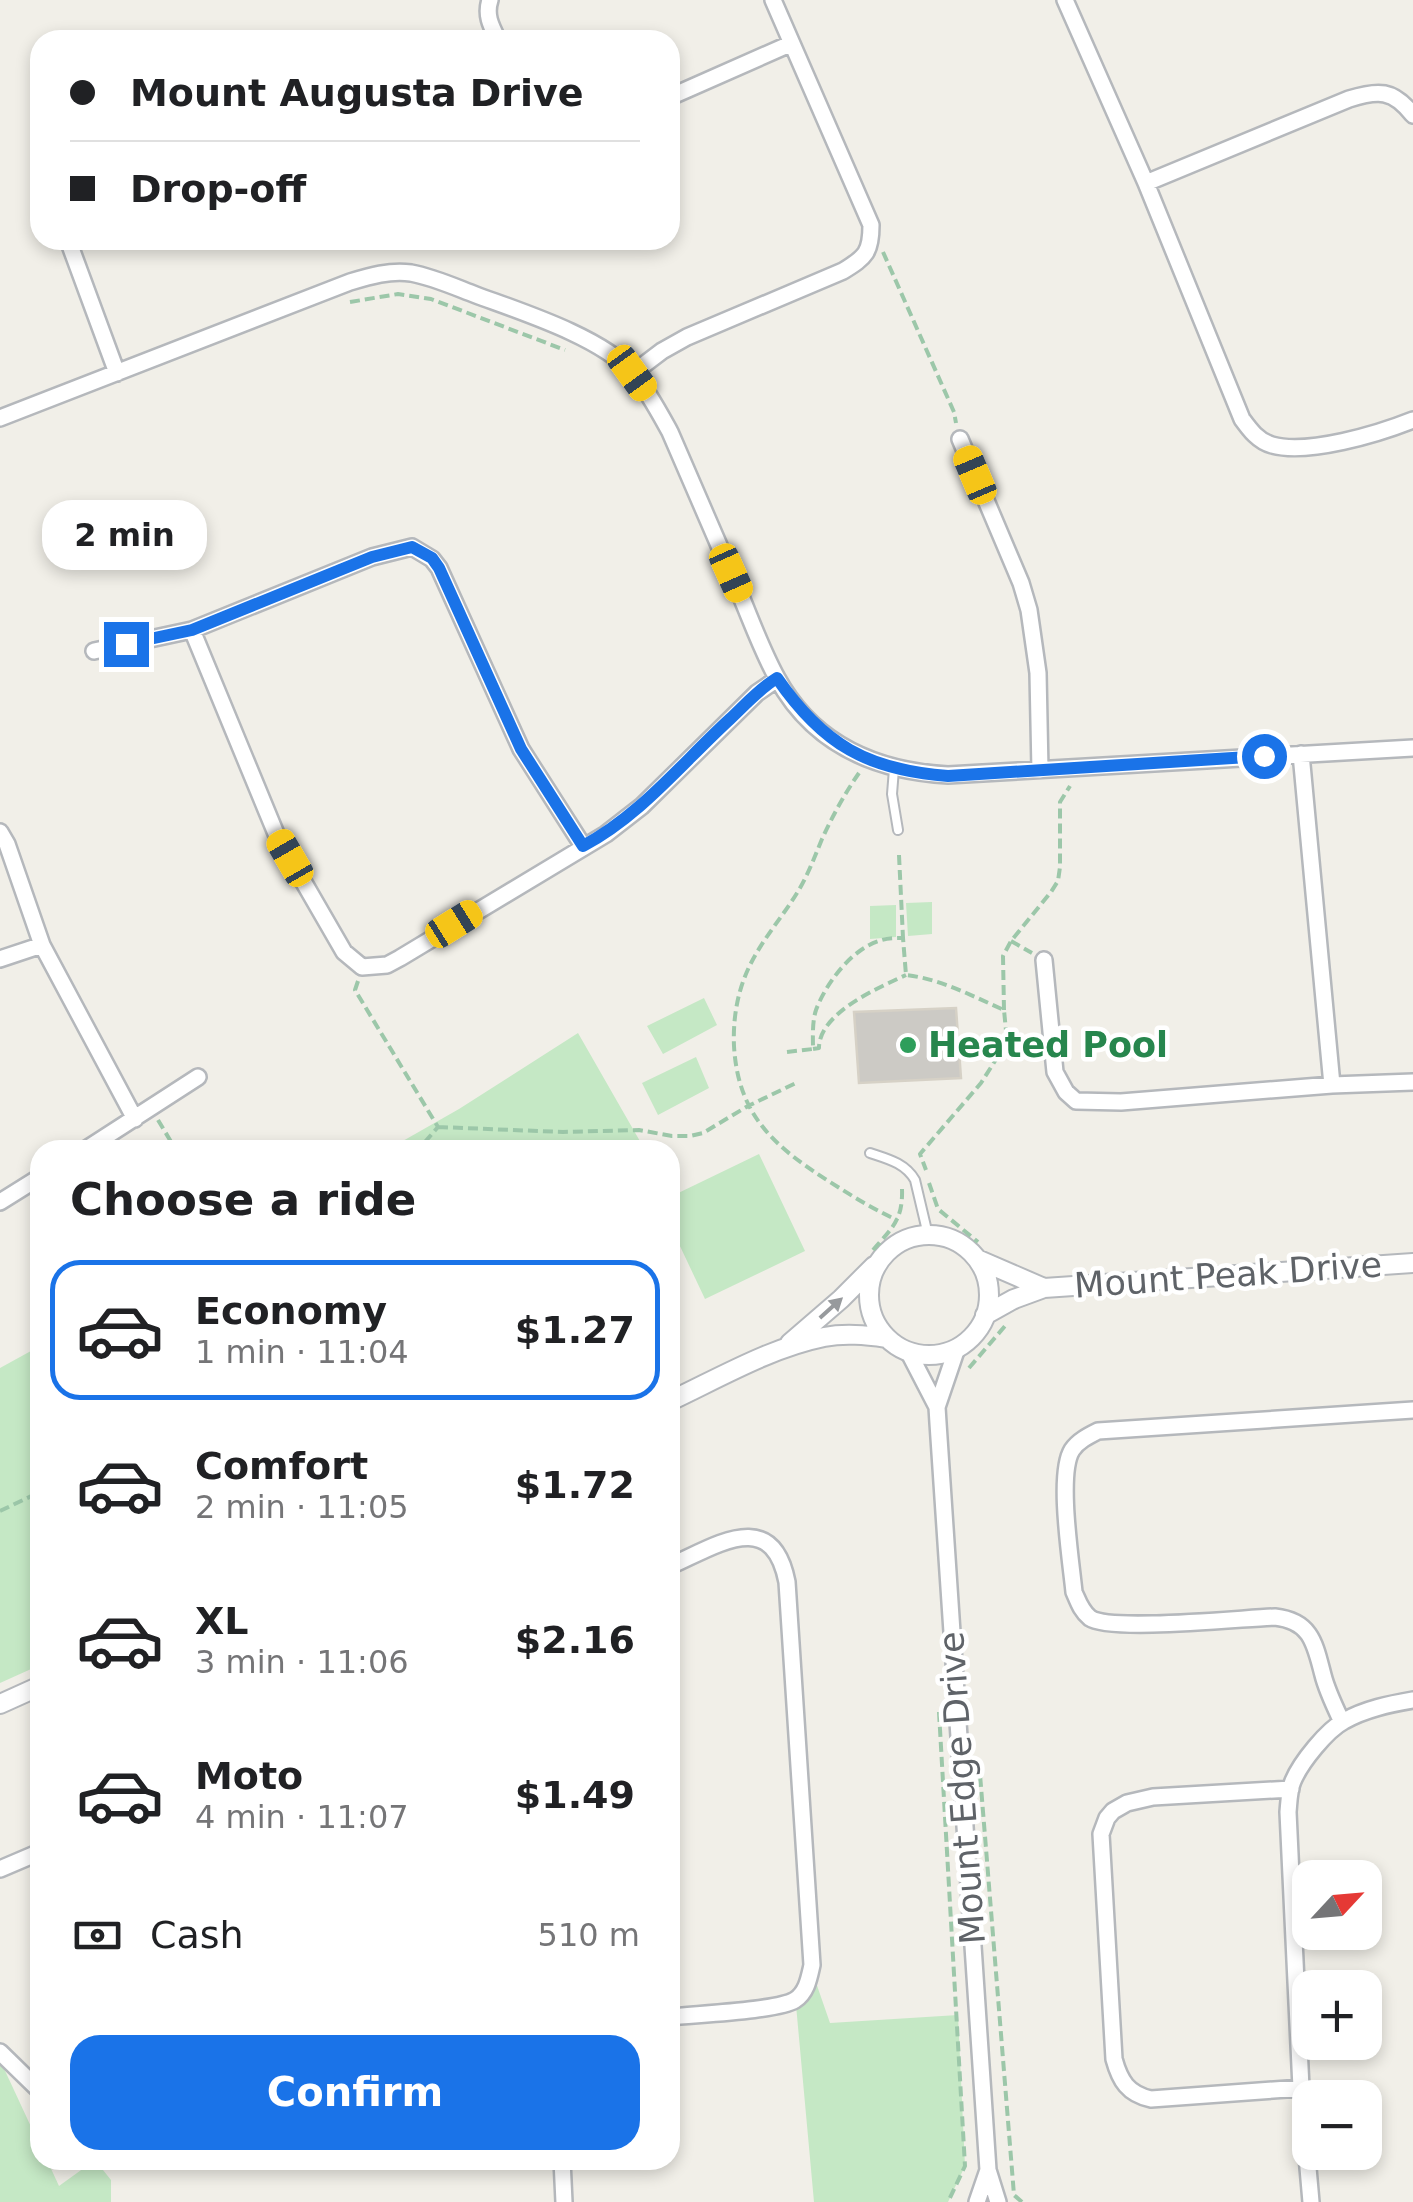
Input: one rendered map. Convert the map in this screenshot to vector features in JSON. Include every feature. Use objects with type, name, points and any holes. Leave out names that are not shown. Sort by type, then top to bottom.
[{"type":"street","points":[[490,0],[487,9],[494,30]]},
{"type":"street","points":[[632,373],[686,337],[844,271],[868,251],[871,225],[773,0]]},
{"type":"street","points":[[1065,0],[1146,183],[1242,419],[1254,435],[1269,444],[1291,448],[1366,436],[1413,420]]},
{"type":"street","points":[[680,92],[790,44]]},
{"type":"street","points":[[1146,183],[1371,93],[1392,96],[1413,115]]},
{"type":"street","points":[[72,250],[117,373]]},
{"type":"street","points":[[0,418],[350,282],[393,272],[434,279],[519,310],[594,344],[632,373],[670,432],[777,678],[804,715],[841,746],[862,757],[894,769],[948,776],[1413,748]]},
{"type":"street","points":[[960,439],[1029,610],[1038,673],[1040,770]]},
{"type":"street","points":[[94,651],[192,630],[372,557],[412,547],[432,558],[439,568],[521,749],[583,846]]},
{"type":"street","points":[[192,630],[277,836],[344,952],[362,967],[386,965],[400,958],[606,834],[642,806],[716,731],[777,678]]},
{"type":"street","points":[[1302,754],[1332,1086]]},
{"type":"street","points":[[0,832],[42,944],[135,1119]]},
{"type":"street","points":[[0,959],[42,944]]},
{"type":"street","points":[[1044,960],[1056,1072],[1066,1092],[1076,1100],[1121,1102],[1413,1082]]},
{"type":"street","points":[[101,1140],[198,1077]]},
{"type":"street","points":[[0,1202],[30,1184]]},
{"type":"street","points":[[777,1352],[842,1299],[901,1242],[928,1235]]},
{"type":"street","name":"Mount Peak Drive","points":[[928,1235],[955,1241],[977,1259],[1044,1288]]},
{"type":"street","points":[[880,1259],[872,1274],[869,1300],[876,1324],[886,1338]]},
{"type":"street","points":[[977,1259],[988,1286],[985,1315]]},
{"type":"street","name":"Mount Peak Drive","points":[[958,1348],[977,1330],[985,1315],[1044,1288],[1413,1263]]},
{"type":"street","points":[[680,1396],[777,1352],[833,1336],[886,1338],[908,1351],[933,1355],[958,1348]]},
{"type":"street","name":"Mount Edge Drive","points":[[958,1348],[938,1407],[988,2170],[998,2202]]},
{"type":"street","name":"Mount Edge Drive","points":[[908,1351],[938,1407]]},
{"type":"street","points":[[1342,1722],[1324,1678],[1317,1646],[1304,1628],[1290,1618],[1104,1624],[1090,1618],[1074,1592],[1066,1467],[1072,1449],[1098,1432],[1413,1410]]},
{"type":"street","points":[[680,1562],[748,1536],[762,1540],[778,1552],[784,1567],[812,1965],[803,1992],[792,2002],[680,2015]]},
{"type":"street","points":[[0,1704],[30,1690]]},
{"type":"street","points":[[1301,2080],[1288,1812],[1294,1778],[1342,1722],[1413,1700]]},
{"type":"street","points":[[1291,1789],[1153,1797],[1127,1803],[1106,1818],[1100,1834],[1114,2059],[1126,2087],[1151,2099],[1292,2089]]},
{"type":"street","points":[[0,1869],[30,1856]]},
{"type":"street","points":[[0,2052],[30,2081]]},
{"type":"street","points":[[562,2170],[564,2202]]},
{"type":"street","name":"Mount Edge Drive","points":[[977,2202],[988,2170]]},
{"type":"street","points":[[1308,2170],[1311,2202]]},
{"type":"lane","points":[[894,769],[892,794],[898,830]]},
{"type":"lane","points":[[870,1153],[894,1161],[910,1172],[928,1235]]},
{"type":"path","points":[[871,225],[954,412],[960,439]]},
{"type":"path","points":[[337,305],[398,294],[432,299],[575,354]]},
{"type":"path","points":[[847,767],[859,773],[796,896],[755,953],[743,981],[734,1037],[740,1087],[761,1127],[789,1154],[896,1220]]},
{"type":"path","points":[[931,1182],[920,1154],[980,1083],[1006,1041],[1003,956],[1010,940],[1058,880],[1060,802],[1071,784],[1054,785]]},
{"type":"path","points":[[900,854],[906,976]]},
{"type":"path","points":[[813,1049],[816,1009],[835,977],[856,955],[876,942],[903,938]]},
{"type":"path","points":[[1010,940],[1044,960]]},
{"type":"path","points":[[362,967],[354,990],[438,1127]]},
{"type":"path","points":[[787,1052],[819,1048],[819,1038],[831,1020],[906,976],[942,982],[1004,1010]]},
{"type":"path","points":[[438,1127],[563,1132],[639,1130],[690,1136],[703,1133],[798,1082]]},
{"type":"path","points":[[150,1109],[170,1140]]},
{"type":"path","points":[[427,1140],[438,1127]]},
{"type":"path","points":[[965,1373],[1006,1325]]},
{"type":"path","points":[[0,1511],[30,1497]]},
{"type":"path","points":[[938,1699],[965,2166],[948,2202]]},
{"type":"path","points":[[979,1760],[1014,2195],[1022,2202]]},
{"type":"green space","points":[[932,902],[932,934],[908,936],[906,903]]},
{"type":"green space","points":[[896,905],[896,937],[870,939],[870,906]]},
{"type":"green space","points":[[704,998],[717,1025],[663,1054],[647,1026]]},
{"type":"green space","points":[[578,1033],[639,1140],[405,1140]]},
{"type":"green space","points":[[696,1057],[709,1088],[658,1115],[642,1083]]},
{"type":"green space","points":[[759,1154],[805,1251],[705,1299],[680,1246],[680,1192]]},
{"type":"green space","points":[[30,1352],[30,1670],[0,1683],[0,1368]]},
{"type":"green space","points":[[813,1974],[830,2023],[958,2015],[965,2166],[948,2202],[814,2202],[795,1994]]},
{"type":"green space","points":[[0,2060],[30,2124],[30,2170],[52,2170],[59,2186],[81,2170],[103,2170],[111,2180],[111,2202],[0,2202]]},
{"type":"building","name":"Heated Pool","points":[[956,1008],[961,1078],[859,1083],[854,1012]]},
{"type":"place","name":"Heated Pool","points":[[908,1045]]},
{"type":"route","points":[[126,644],[192,630],[372,557],[412,547],[432,558],[439,568],[521,749],[583,846],[642,806],[703,744],[777,678],[804,715],[841,746],[894,769],[918,774],[948,776],[1264,756]]}]
